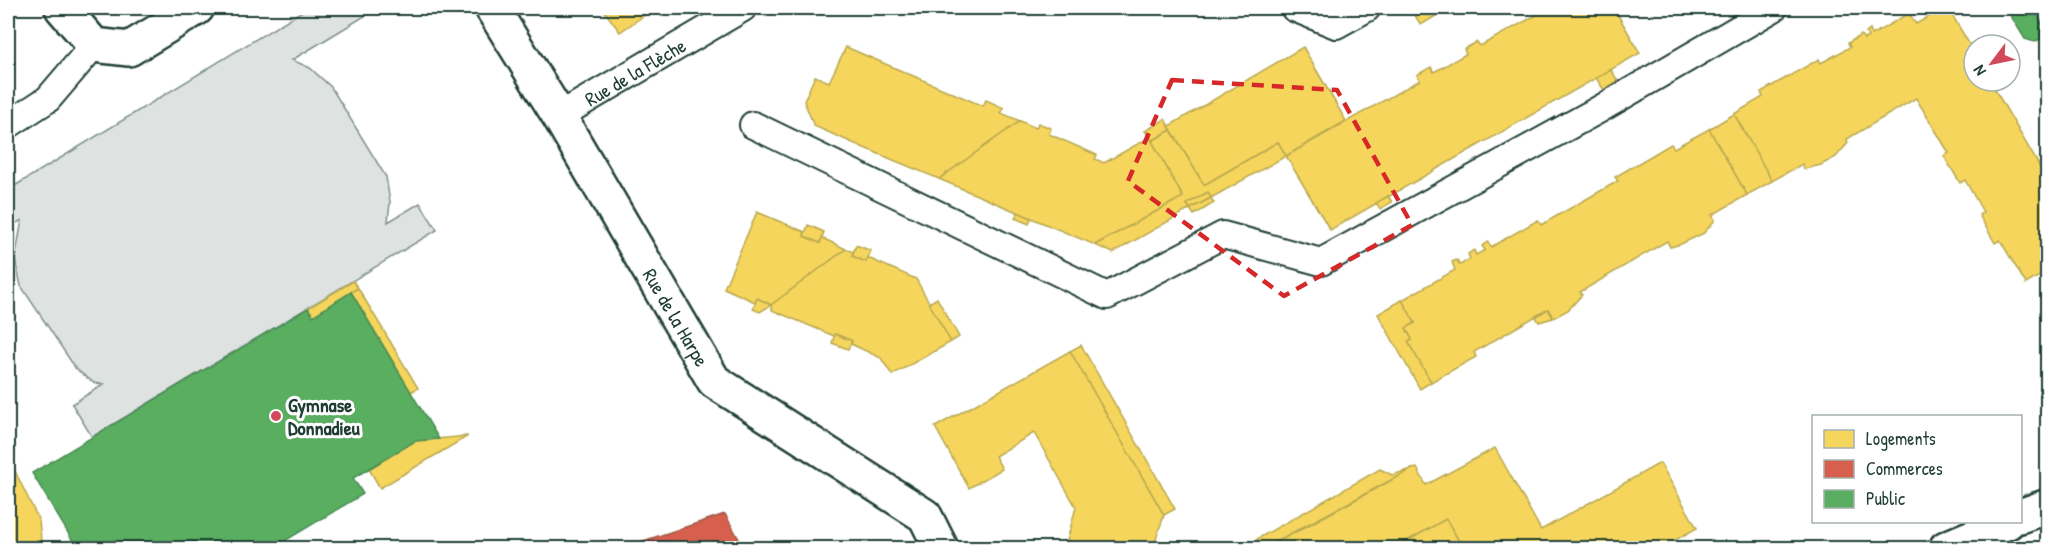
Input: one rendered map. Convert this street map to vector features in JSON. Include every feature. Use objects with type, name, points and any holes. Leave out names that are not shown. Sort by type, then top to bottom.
[{"type":"street","points":[[62,8],[94,45],[129,49],[197,8]]},
{"type":"street","name":"Rue de la Harpe","points":[[492,8],[559,116],[714,381],[925,516],[941,549]]},
{"type":"street","points":[[2022,515],[2048,506]]},
{"type":"street","points":[[1946,549],[2006,523]]},
{"type":"lane","name":"Rue de la Flèche","points":[[559,116],[743,8]]},
{"type":"lane","points":[[1294,8],[1336,25],[1367,8]]},
{"type":"lane","points":[[753,125],[1107,296],[1223,235],[1321,262],[1600,109],[1774,8]]},
{"type":"lane","points":[[8,125],[48,99],[94,45]]},
{"type":"highlighted area","points":[[1172,80],[1337,90],[1412,225],[1284,296],[1128,181]]},
{"type":"shaded area","points":[[307,8],[378,8],[292,60],[310,68],[331,87],[386,177],[390,202],[388,222],[420,203],[437,230],[92,437],[72,404],[104,384],[94,383],[76,369],[21,286],[15,259],[22,220],[8,228],[8,190]]},
{"type":"building: Logements","points":[[602,8],[655,8],[620,32]]},
{"type":"building: Logements","points":[[1410,8],[1449,8],[1421,25]]},
{"type":"building: Logements","points":[[1549,8],[1614,8],[1640,53],[1330,230],[1286,156],[1420,80],[1417,75],[1431,67],[1434,72],[1466,54],[1464,49],[1477,42],[1480,46]]},
{"type":"building: Logements","points":[[1948,8],[1963,33],[1962,93],[1997,93],[2048,181],[2048,271],[2026,284],[2000,240],[1995,243],[1979,215],[1983,212],[1965,180],[1960,183],[1944,156],[1949,153],[1916,98],[1847,139],[1848,143],[1836,157],[1821,165],[1804,169],[1802,164],[1772,181],[1734,114],[1763,97],[1761,92],[1819,59],[1821,63],[1850,47],[1848,43],[1861,35],[1864,39],[1868,37],[1866,33],[1870,30],[1872,35],[1909,13],[1916,24]]},
{"type":"building: Logements","points":[[846,47],[983,106],[986,100],[1004,108],[1001,113],[1020,121],[939,179],[862,147],[814,126],[804,101],[815,76],[829,82]]},
{"type":"building: Logements","points":[[1303,47],[1346,121],[1286,156],[1278,142],[1204,185],[1169,126]]},
{"type":"building: Logements","points":[[1611,70],[1618,81],[1604,90],[1596,78]]},
{"type":"building: Logements","points":[[1734,114],[1772,181],[1747,195],[1709,129]]},
{"type":"building: Logements","points":[[1165,119],[1171,130],[1152,141],[1145,131]]},
{"type":"building: Logements","points":[[1020,121],[1036,128],[1038,123],[1051,128],[1049,134],[1097,155],[1095,159],[1104,163],[1150,137],[1183,197],[1095,245],[939,179]]},
{"type":"building: Logements","points":[[1709,129],[1747,195],[1712,215],[1715,220],[1704,233],[1670,247],[1667,241],[1580,292],[1582,295],[1568,310],[1553,318],[1548,309],[1474,352],[1476,357],[1431,382],[1408,342],[1412,340],[1406,328],[1415,323],[1402,300],[1455,270],[1452,262],[1457,260],[1460,265],[1470,259],[1468,254],[1474,250],[1476,255],[1485,250],[1482,246],[1488,242],[1491,247],[1538,220],[1541,225],[1618,181],[1615,177],[1671,144],[1674,148]]},
{"type":"building: Logements","points":[[1171,130],[1204,185],[1278,142],[1286,156],[1211,198],[1208,192],[1187,204],[1190,209],[1113,253],[1095,245],[1183,197],[1152,141]]},
{"type":"building: Logements","points":[[1208,192],[1211,198],[1190,209],[1187,204]]},
{"type":"building: Logements","points":[[1388,196],[1392,202],[1380,209],[1376,203]]},
{"type":"building: Logements","points":[[1211,198],[1214,203],[1194,215],[1190,209]]},
{"type":"building: Logements","points":[[757,212],[805,232],[804,236],[820,243],[822,238],[846,249],[771,305],[757,298],[755,302],[724,288]]},
{"type":"building: Logements","points":[[1018,212],[1031,218],[1029,224],[1015,218]]},
{"type":"building: Logements","points":[[808,225],[824,232],[820,243],[804,236]]},
{"type":"building: Logements","points":[[856,245],[871,251],[866,262],[852,256]]},
{"type":"building: Logements","points":[[846,249],[853,252],[852,256],[866,262],[868,258],[916,279],[951,342],[892,375],[881,358],[851,344],[852,341],[835,334],[834,336],[772,310],[771,305]]},
{"type":"building: Logements","points":[[353,281],[358,288],[313,316],[308,308]]},
{"type":"building: Logements","points":[[358,288],[418,388],[411,392],[351,292]]},
{"type":"building: Logements","points":[[757,298],[771,305],[760,312],[753,309]]},
{"type":"building: Logements","points":[[937,298],[959,337],[951,342],[929,303]]},
{"type":"building: Logements","points":[[1402,300],[1415,323],[1406,328],[1412,340],[1408,342],[1431,382],[1420,389],[1378,314]]},
{"type":"building: Logements","points":[[1548,309],[1553,318],[1539,322],[1536,317]]},
{"type":"building: Logements","points":[[835,334],[852,341],[848,349],[832,343]]},
{"type":"building: Logements","points":[[1081,345],[1175,509],[1164,515],[1070,351]]},
{"type":"building: Logements","points":[[1070,351],[1164,515],[1153,548],[1095,548],[1067,541],[1076,507],[1034,433],[995,456],[1002,469],[969,488],[935,427]]},
{"type":"building: Logements","points":[[468,436],[380,488],[369,469],[415,441]]},
{"type":"building: Logements","points":[[1495,448],[1541,530],[1660,463],[1697,528],[1661,548],[1463,548],[1446,519],[1395,548],[1266,548],[1412,469],[1417,468],[1426,485]]},
{"type":"building: Logements","points":[[14,469],[39,521],[42,548],[8,548],[8,473]]},
{"type":"building: Logements","points":[[1380,469],[1392,475],[1412,469],[1263,548],[1257,539]]},
{"type":"building: Logements","points":[[1446,519],[1463,548],[1395,548]]},
{"type":"building: Commerces","points":[[725,514],[744,548],[622,548]]},
{"type":"building: Public","points":[[2006,8],[2042,8],[2035,11],[2045,28],[2044,37],[2035,42],[2025,39]]},
{"type":"building: Public","name":"Gymnase Donnadieu","points":[[351,292],[439,439],[415,441],[353,478],[363,494],[273,548],[77,548],[32,473],[308,308],[313,316]]},
{"type":"place","name":"Gymnase Donnadieu","points":[[276,416]]}]
